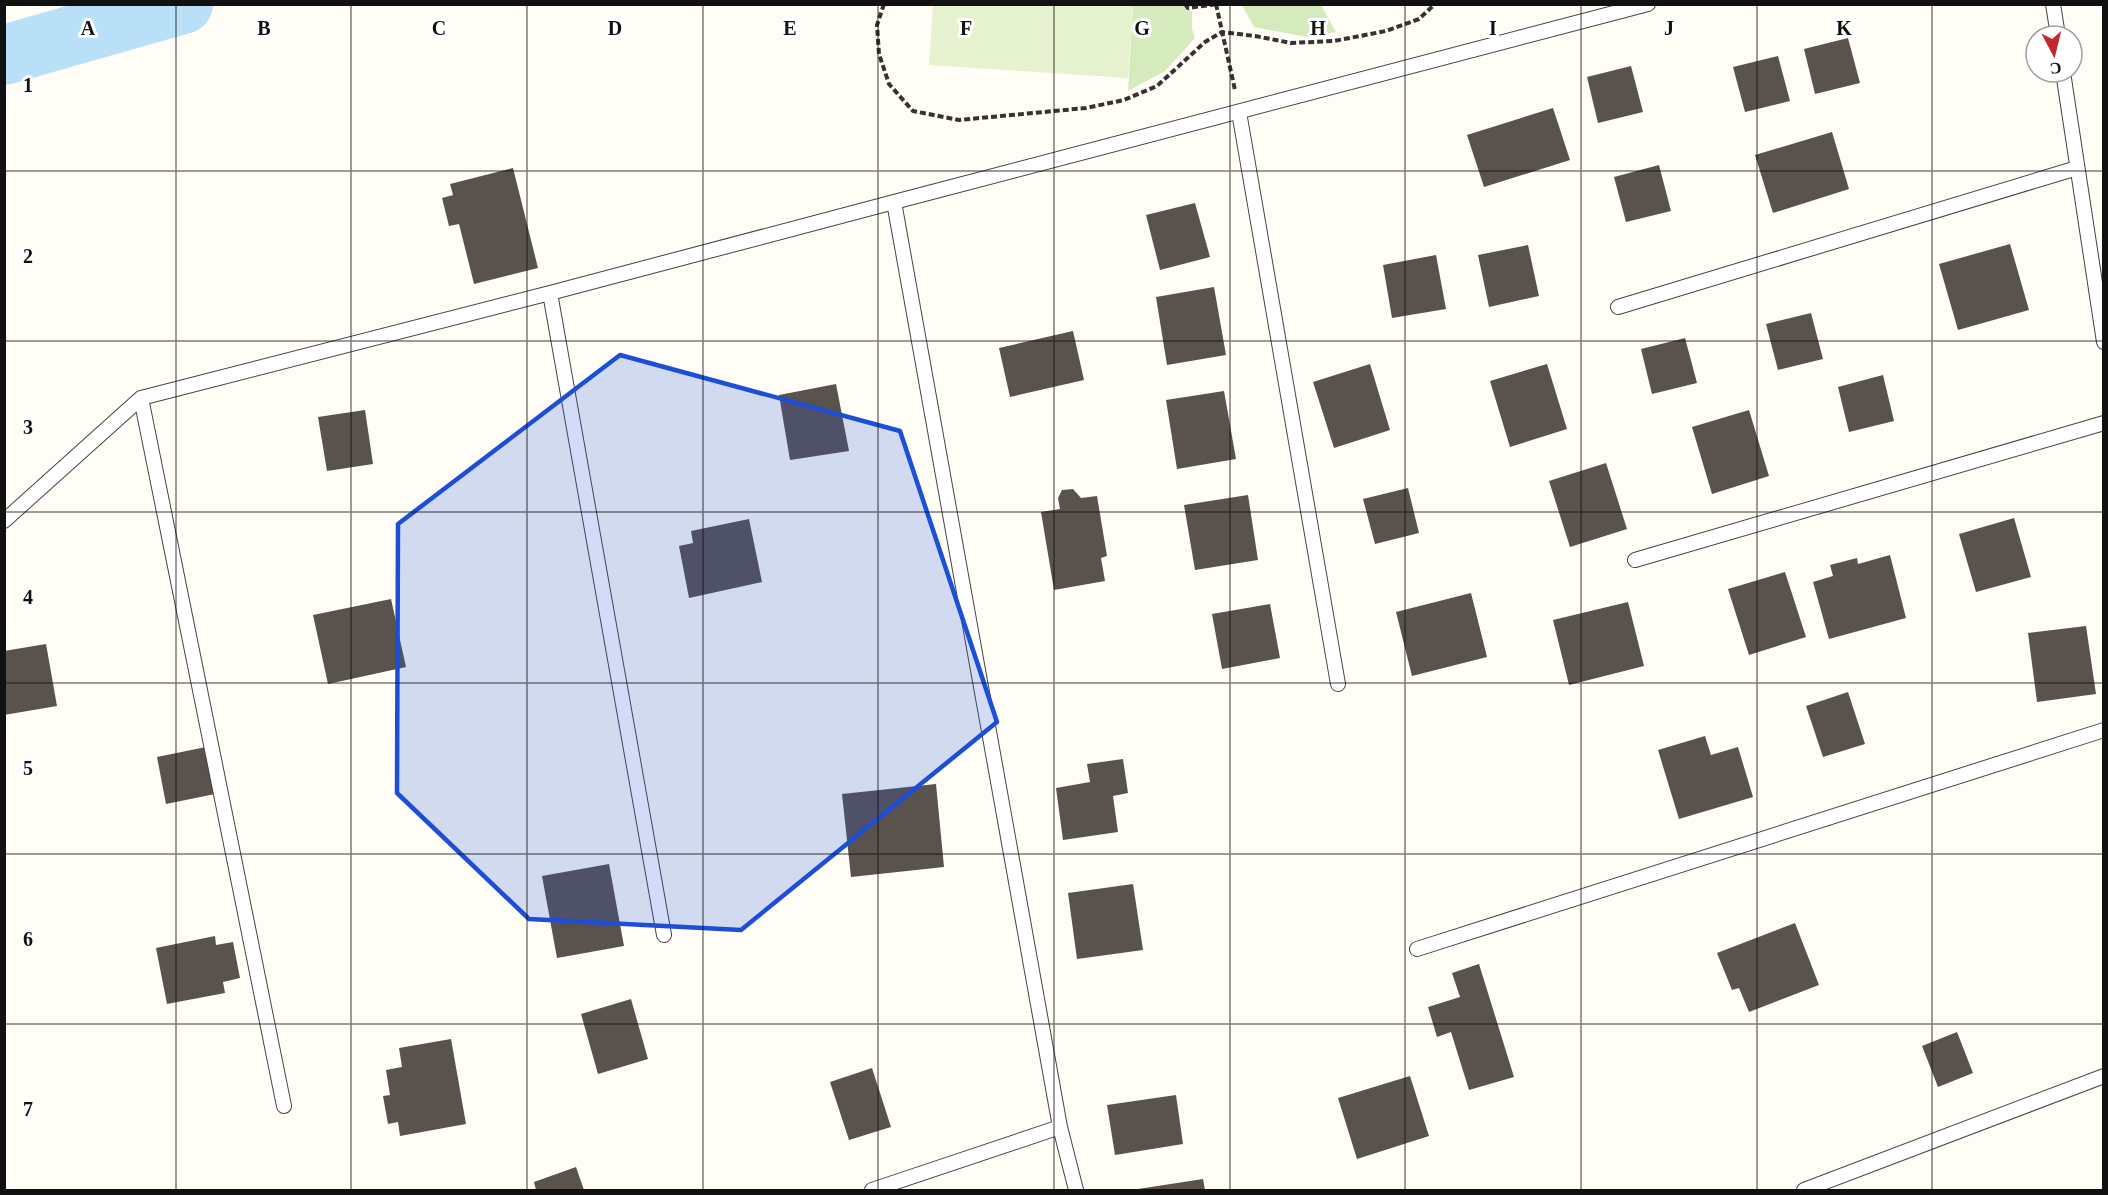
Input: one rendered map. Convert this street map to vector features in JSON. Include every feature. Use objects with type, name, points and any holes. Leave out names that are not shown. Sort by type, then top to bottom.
[{"type":"lane","points":[[4,521],[141,398],[550,293],[1648,4]]},
{"type":"lane","points":[[2053,4],[2056,24]]},
{"type":"lane","points":[[2065,84],[2103,342]]},
{"type":"lane","points":[[1239,112],[1338,684]]},
{"type":"lane","points":[[1618,307],[2077,168]]},
{"type":"lane","points":[[894,202],[1060,1127],[1076,1191]]},
{"type":"lane","points":[[550,293],[664,934]]},
{"type":"lane","points":[[141,398],[284,1106]]},
{"type":"lane","points":[[1635,560],[2103,423]]},
{"type":"lane","points":[[1417,949],[2103,730]]},
{"type":"lane","points":[[1804,1191],[2103,1076]]},
{"type":"lane","points":[[872,1191],[1060,1127]]},
{"type":"path","points":[[884,4],[877,25],[879,54],[889,84],[913,111],[959,120],[1086,108],[1124,100],[1157,86],[1198,48],[1222,32],[1291,43],[1335,41],[1386,31],[1419,19],[1436,4]]},
{"type":"path","points":[[1185,4],[1188,8],[1217,5],[1239,112]]},
{"type":"highlighted area","points":[[620,355],[900,431],[997,722],[741,930],[529,919],[397,793],[398,524]]},
{"type":"green space","points":[[933,5],[1133,5],[1128,78],[929,65]]},
{"type":"green space","points":[[1133,5],[1185,5],[1192,12],[1192,29],[1195,38],[1165,71],[1128,91]]},
{"type":"green space","points":[[1242,5],[1321,5],[1336,32],[1307,37],[1254,27]]},
{"type":"building","points":[[1848,38],[1860,83],[1815,94],[1804,49]]},
{"type":"building","points":[[1778,56],[1790,101],[1745,112],[1733,67]]},
{"type":"building","points":[[1631,66],[1643,112],[1598,123],[1587,77]]},
{"type":"building","points":[[1553,108],[1570,160],[1484,187],[1467,135]]},
{"type":"building","points":[[1832,132],[1849,189],[1773,213],[1755,155]]},
{"type":"building","points":[[1659,165],[1671,211],[1626,222],[1614,177]]},
{"type":"building","points":[[513,168],[538,268],[474,284],[459,224],[449,226],[442,198],[453,195],[450,184]]},
{"type":"building","points":[[1195,203],[1210,257],[1160,270],[1146,215]]},
{"type":"building","points":[[2010,244],[2029,310],[1958,330],[1939,264]]},
{"type":"building","points":[[1528,245],[1539,296],[1489,307],[1478,255]]},
{"type":"building","points":[[1436,255],[1446,309],[1392,318],[1383,265]]},
{"type":"building","points":[[1214,287],[1226,355],[1167,365],[1156,297]]},
{"type":"building","points":[[1811,313],[1823,359],[1778,370],[1766,324]]},
{"type":"building","points":[[1073,331],[1084,380],[1010,397],[999,348]]},
{"type":"building","points":[[1685,338],[1697,383],[1652,394],[1641,349]]},
{"type":"building","points":[[1370,364],[1390,430],[1334,448],[1313,382]]},
{"type":"building","points":[[1547,364],[1567,429],[1510,447],[1490,381]]},
{"type":"building","points":[[1883,375],[1894,421],[1849,432],[1838,387]]},
{"type":"building","points":[[836,384],[849,451],[790,460],[779,395]]},
{"type":"building","points":[[1224,391],[1236,459],[1177,469],[1166,400]]},
{"type":"building","points":[[365,410],[373,464],[327,471],[318,417]]},
{"type":"building","points":[[1749,410],[1769,476],[1712,494],[1692,427]]},
{"type":"building","points":[[1606,463],[1627,529],[1570,547],[1549,481]]},
{"type":"building","points":[[1408,488],[1419,533],[1375,544],[1363,499]]},
{"type":"building","points":[[1073,489],[1081,498],[1097,496],[1107,556],[1101,558],[1105,581],[1054,590],[1041,512],[1060,509],[1058,498],[1062,490]]},
{"type":"building","points":[[1248,495],[1258,560],[1195,570],[1184,505]]},
{"type":"building","points":[[2014,518],[2031,577],[1976,592],[1959,534]]},
{"type":"building","points":[[749,519],[762,582],[689,598],[679,546],[693,543],[691,531]]},
{"type":"building","points":[[1890,555],[1906,618],[1829,639],[1813,582],[1833,576],[1830,565],[1857,558],[1858,564]]},
{"type":"building","points":[[1785,572],[1806,637],[1749,655],[1728,589]]},
{"type":"building","points":[[1471,593],[1487,657],[1412,676],[1396,612]]},
{"type":"building","points":[[391,599],[406,667],[328,684],[313,615]]},
{"type":"building","points":[[1628,602],[1644,666],[1569,685],[1553,620]]},
{"type":"building","points":[[1270,604],[1280,658],[1222,669],[1212,614]]},
{"type":"building","points":[[2086,626],[2096,694],[2037,702],[2028,633]]},
{"type":"building","points":[[46,644],[57,706],[4,715],[4,651]]},
{"type":"building","points":[[1848,692],[1865,744],[1823,757],[1806,706]]},
{"type":"building","points":[[1705,736],[1711,755],[1738,747],[1753,797],[1679,819],[1658,750]]},
{"type":"building","points":[[206,747],[215,794],[166,804],[157,757]]},
{"type":"building","points":[[1123,759],[1128,793],[1113,796],[1118,832],[1063,840],[1056,788],[1090,782],[1087,764]]},
{"type":"building","points":[[936,784],[944,867],[851,877],[842,794]]},
{"type":"building","points":[[609,864],[624,946],[557,958],[542,876]]},
{"type":"building","points":[[1133,884],[1143,950],[1077,959],[1068,893]]},
{"type":"building","points":[[1795,923],[1819,985],[1749,1012],[1739,988],[1732,990],[1717,953]]},
{"type":"building","points":[[215,936],[216,945],[233,942],[240,978],[223,982],[225,993],[167,1004],[156,948]]},
{"type":"building","points":[[1479,964],[1514,1077],[1469,1090],[1451,1032],[1437,1037],[1428,1007],[1460,997],[1452,973]]},
{"type":"building","points":[[631,999],[648,1059],[598,1074],[581,1014]]},
{"type":"building","points":[[1957,1032],[1973,1073],[1938,1087],[1922,1046]]},
{"type":"building","points":[[451,1039],[466,1124],[400,1136],[398,1122],[388,1124],[383,1096],[390,1095],[386,1070],[402,1067],[399,1048]]},
{"type":"building","points":[[872,1068],[891,1127],[849,1140],[830,1082]]},
{"type":"building","points":[[1410,1076],[1429,1136],[1357,1159],[1338,1098]]},
{"type":"building","points":[[1176,1095],[1183,1144],[1115,1155],[1107,1105]]},
{"type":"building","points":[[576,1167],[584,1190],[536,1190],[534,1182]]},
{"type":"building","points":[[1203,1179],[1205,1190],[1138,1190],[1138,1189]]},
{"type":"waterway","points":[[4,55],[183,4]]}]
